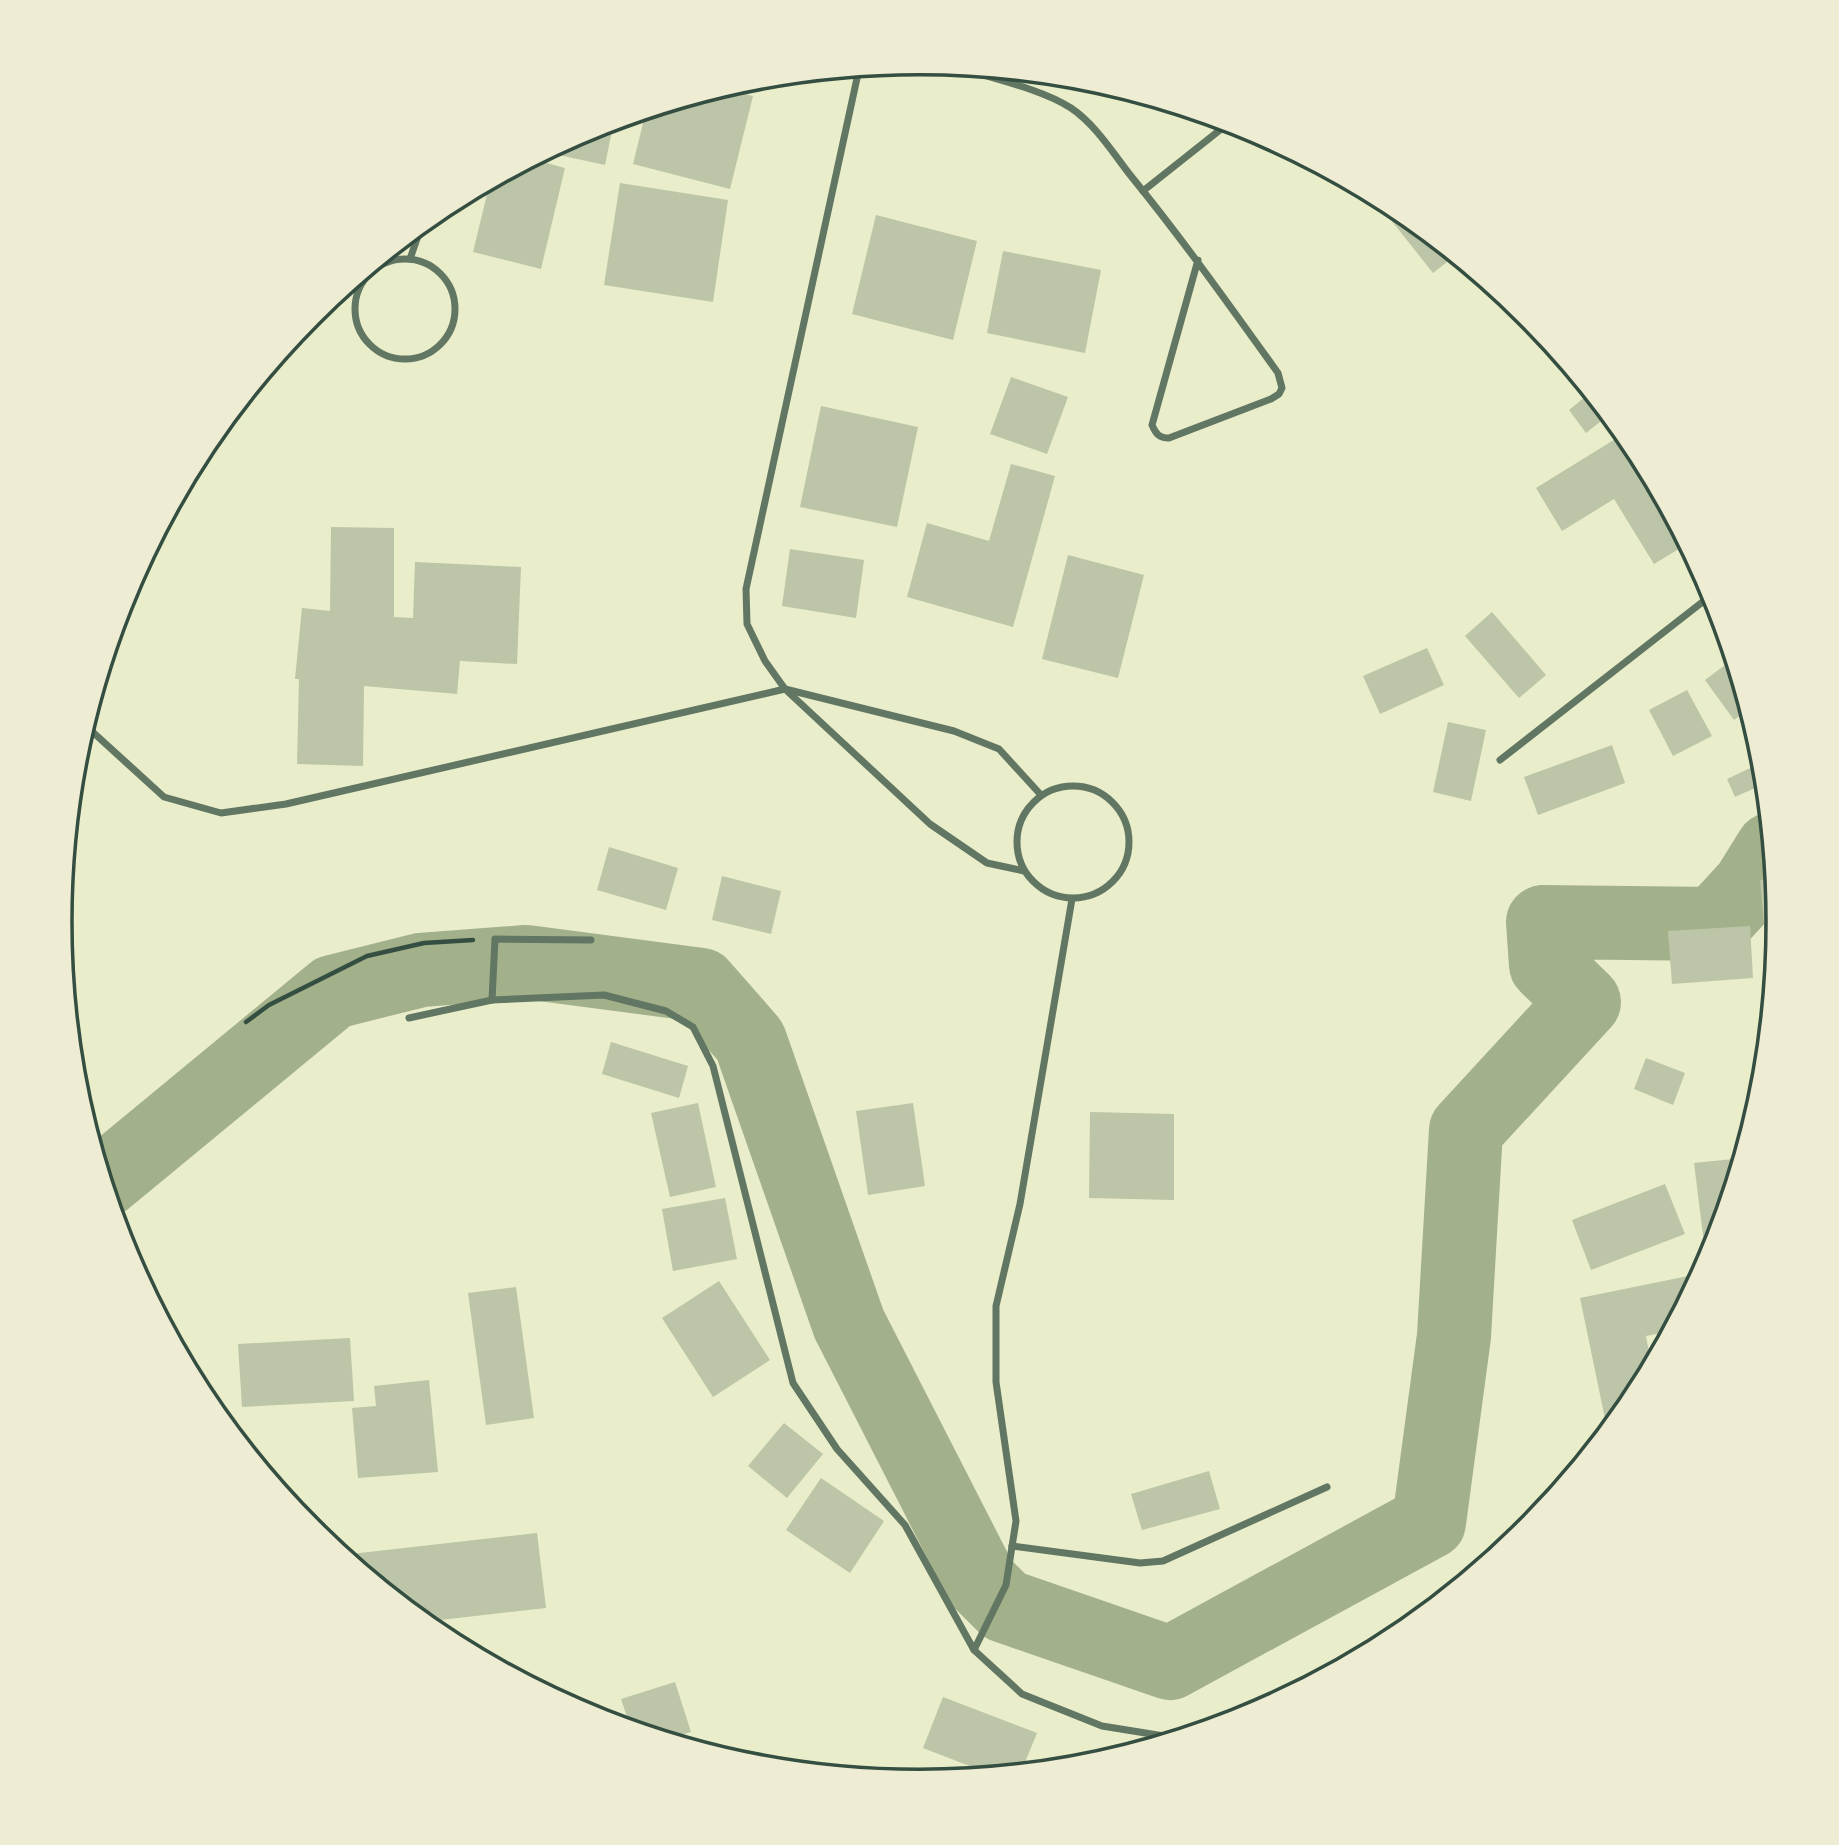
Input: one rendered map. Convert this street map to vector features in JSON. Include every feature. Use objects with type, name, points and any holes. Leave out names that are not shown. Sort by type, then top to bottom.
[{"type":"street","points":[[857,78],[746,589],[747,624],[765,661],[785,689],[930,824],[987,863],[1024,871]]},
{"type":"street","points":[[992,79],[1053,98],[1073,109],[1096,132],[1198,260],[1278,373],[1282,388],[1272,399],[1164,438],[1159,436],[1153,425],[1198,260]]},
{"type":"street","points":[[1143,191],[1220,130]]},
{"type":"street","points":[[410,259],[416,241]]},
{"type":"street","points":[[362,284],[355,307],[358,324],[365,339],[377,350],[392,357],[408,359],[425,355],[439,346],[449,333],[454,318],[454,301],[450,286],[440,272],[426,263],[410,259],[388,263]]},
{"type":"street","points":[[1500,760],[1704,601]]},
{"type":"street","points":[[94,733],[164,797],[221,813],[286,804],[785,689],[966,735],[999,749],[1041,795]]},
{"type":"street","points":[[1060,787],[1092,789],[1111,802],[1124,817],[1129,839],[1123,869],[1111,885],[1091,896],[1072,899],[1048,893],[1036,886],[1024,871],[1018,857],[1016,838],[1021,819],[1041,795],[1060,787]]},
{"type":"street","points":[[974,1650],[1006,1585],[1013,1546],[1016,1521],[996,1382],[996,1306],[1020,1204],[1072,899]]},
{"type":"street","points":[[492,1000],[495,939],[591,940]]},
{"type":"street","points":[[408,1018],[492,1000],[604,995],[666,1011],[693,1027],[713,1066],[793,1383],[837,1449],[905,1525],[974,1650],[1022,1694],[1102,1726],[1159,1735]]},
{"type":"street","points":[[1013,1546],[1130,1562],[1163,1561],[1327,1488]]},
{"type":"path","points":[[246,1022],[269,1004],[368,956],[425,943],[495,939]]},
{"type":"building","points":[[743,94],[753,96],[730,189],[633,164],[643,121]]},
{"type":"building","points":[[612,133],[605,165],[560,155]]},
{"type":"building","points":[[544,162],[565,168],[541,269],[473,252],[487,194]]},
{"type":"building","points":[[620,183],[728,200],[713,302],[604,285]]},
{"type":"building","points":[[876,215],[977,241],[953,340],[852,314]]},
{"type":"building","points":[[1389,217],[1449,261],[1433,273]]},
{"type":"building","points":[[1003,251],[1101,270],[1085,353],[987,333]]},
{"type":"building","points":[[1011,377],[1068,397],[1047,454],[990,434]]},
{"type":"building","points":[[1585,397],[1602,420],[1586,433],[1569,410]]},
{"type":"building","points":[[821,406],[918,427],[897,527],[800,507]]},
{"type":"building","points":[[1615,439],[1654,499],[1680,548],[1654,564],[1614,499],[1562,531],[1536,488]]},
{"type":"building","points":[[1011,464],[1055,476],[1013,627],[907,597],[927,523],[989,541]]},
{"type":"building","points":[[331,527],[394,528],[394,617],[413,618],[415,562],[521,567],[517,664],[460,661],[457,694],[364,686],[363,766],[297,764],[299,679],[295,679],[302,608],[330,611]]},
{"type":"building","points":[[790,549],[864,560],[856,618],[782,606]]},
{"type":"building","points":[[1068,555],[1144,575],[1118,678],[1042,659]]},
{"type":"building","points":[[1492,612],[1546,675],[1519,698],[1465,636]]},
{"type":"building","points":[[1427,648],[1444,685],[1380,714],[1363,676]]},
{"type":"building","points":[[1726,664],[1741,715],[1734,720],[1705,680]]},
{"type":"building","points":[[1687,690],[1712,736],[1673,756],[1649,710]]},
{"type":"building","points":[[1448,722],[1486,730],[1471,801],[1433,792]]},
{"type":"building","points":[[1612,745],[1625,783],[1538,815],[1524,777]]},
{"type":"building","points":[[1753,767],[1756,788],[1735,797],[1727,779]]},
{"type":"building","points":[[609,847],[678,868],[666,910],[597,890]]},
{"type":"building","points":[[722,876],[781,891],[771,934],[712,920]]},
{"type":"building","points":[[1760,880],[1765,880],[1767,936],[1765,936]]},
{"type":"building","points":[[1750,926],[1753,978],[1672,984],[1668,931]]},
{"type":"building","points":[[611,1042],[688,1066],[679,1098],[602,1074]]},
{"type":"building","points":[[1646,1058],[1685,1073],[1673,1105],[1634,1089]]},
{"type":"building","points":[[698,1103],[716,1187],[670,1197],[651,1113]]},
{"type":"building","points":[[913,1103],[925,1186],[868,1195],[856,1111]]},
{"type":"building","points":[[1090,1112],[1174,1114],[1174,1200],[1089,1198]]},
{"type":"building","points":[[1733,1159],[1704,1243],[1694,1163]]},
{"type":"building","points":[[1665,1184],[1685,1234],[1591,1270],[1572,1220]]},
{"type":"building","points":[[725,1198],[737,1259],[673,1271],[662,1209]]},
{"type":"building","points":[[1690,1276],[1661,1333],[1646,1336],[1649,1353],[1605,1420],[1580,1298]]},
{"type":"building","points":[[719,1281],[770,1360],[713,1397],[662,1318]]},
{"type":"building","points":[[516,1287],[534,1418],[486,1425],[468,1293]]},
{"type":"building","points":[[350,1338],[354,1401],[242,1407],[238,1344]]},
{"type":"building","points":[[429,1380],[438,1472],[358,1478],[352,1408],[376,1406],[374,1386]]},
{"type":"building","points":[[784,1423],[823,1454],[787,1498],[748,1466]]},
{"type":"building","points":[[1209,1471],[1220,1509],[1142,1530],[1131,1494]]},
{"type":"building","points":[[821,1478],[884,1521],[850,1573],[786,1530]]},
{"type":"building","points":[[537,1533],[546,1608],[439,1620],[403,1595],[354,1554]]},
{"type":"building","points":[[675,1682],[691,1732],[681,1735],[627,1718],[621,1699]]},
{"type":"building","points":[[943,1697],[1037,1733],[1024,1764],[975,1768],[923,1748]]},
{"type":"waterway","points":[[111,1175],[333,992],[421,970],[526,962],[701,985],[750,1041],[849,1324],[981,1582],[1005,1606],[1170,1663],[1429,1522],[1454,1336],[1466,1130],[1584,1002],[1546,965],[1543,922],[1714,924],[1749,886],[1764,861]]}]
